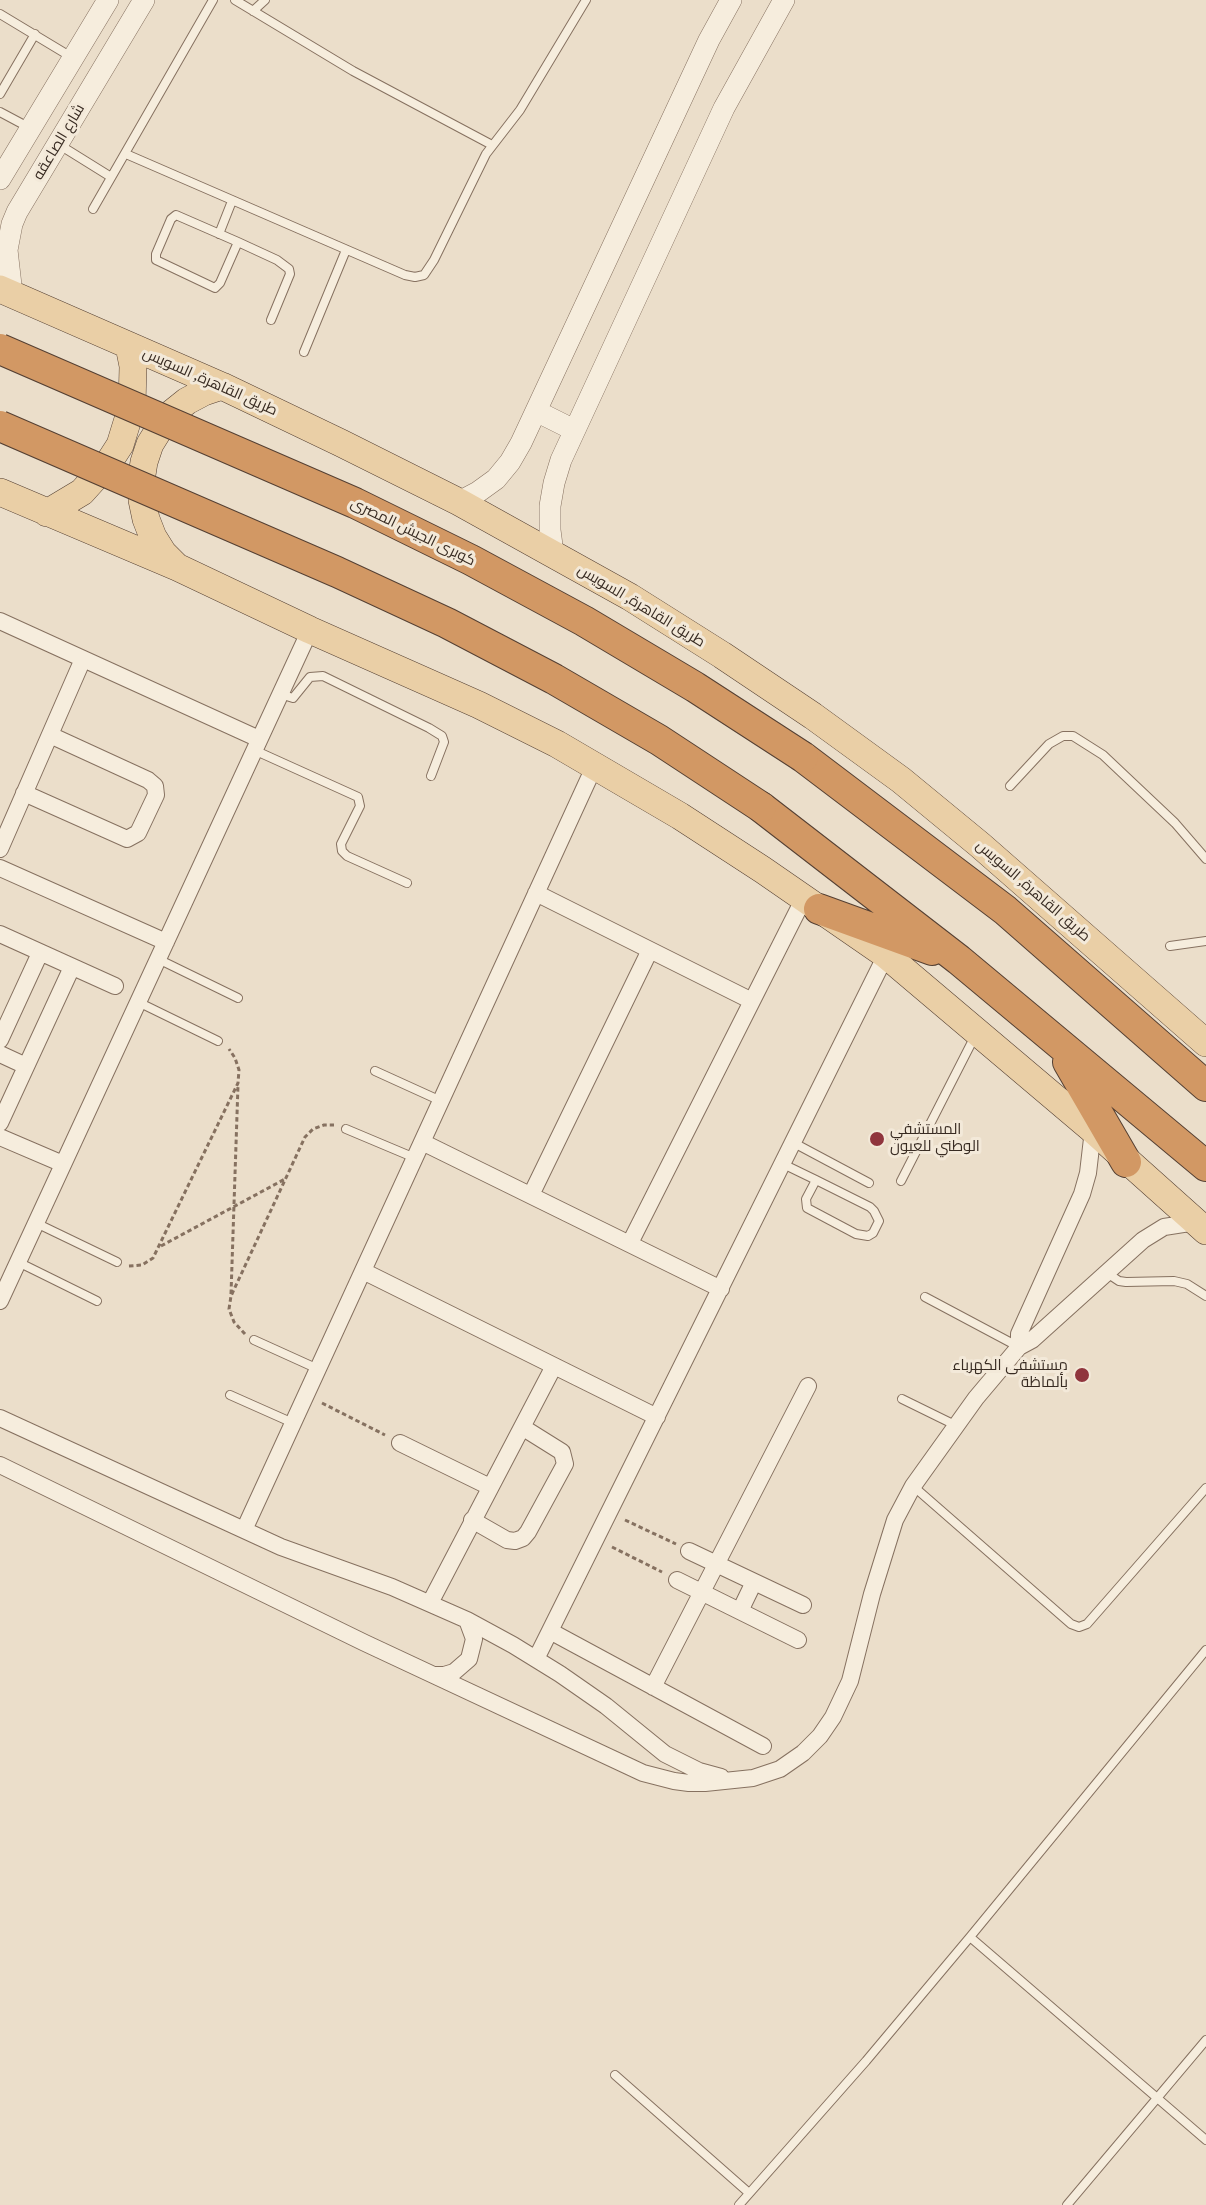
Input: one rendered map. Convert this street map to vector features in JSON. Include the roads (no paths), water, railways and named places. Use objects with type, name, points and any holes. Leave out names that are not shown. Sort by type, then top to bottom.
[{"type":"highway","name":"كوبرى الجيش المصرى","points":[[0,349],[355,503],[471,560],[584,621],[685,681],[803,757],[1005,910],[1206,1086]]},
{"type":"highway","points":[[0,426],[337,572],[447,623],[554,679],[659,741],[761,807],[959,960],[1206,1166]]},
{"type":"highway","points":[[811,903],[959,960]]},
{"type":"highway","points":[[1057,1044],[1126,1162]]},
{"type":"main road","name":"طريق القاهرة, السويس","points":[[6,291],[222,386],[459,502],[630,597],[813,716],[901,780],[980,845],[1206,1043]]},
{"type":"main road","points":[[47,513],[82,492],[110,462],[120,445],[132,406],[133,366],[129,346]]},
{"type":"main road","points":[[177,567],[153,537],[146,519],[141,481],[144,462],[150,444],[172,413],[187,401],[222,386]]},
{"type":"main road","points":[[0,492],[177,567],[310,630],[489,709],[595,765],[689,821],[886,956],[1093,1130],[1201,1227]]},
{"type":"street","name":"شارع الصاعقه","points":[[0,179],[108,0]]},
{"type":"street","name":"شارع الصاعقه","points":[[6,291],[7,250],[17,212],[144,0]]},
{"type":"street","points":[[459,502],[496,479],[510,462],[709,40],[731,0]]},
{"type":"street","points":[[553,553],[550,506],[554,483],[574,430],[724,108],[784,0]]},
{"type":"street","points":[[31,128],[58,144]]},
{"type":"street","points":[[536,411],[574,430]]},
{"type":"street","points":[[0,621],[257,744]]},
{"type":"street","points":[[0,1301],[310,630]]},
{"type":"street","points":[[2,839],[83,659]]},
{"type":"street","points":[[24,794],[127,839],[138,833],[156,795],[155,786],[148,780],[50,735]]},
{"type":"street","points":[[244,1530],[595,765]]},
{"type":"street","points":[[0,868],[166,942]]},
{"type":"street","points":[[536,893],[753,1001]]},
{"type":"street","points":[[630,1243],[753,1001],[811,903]]},
{"type":"street","points":[[0,934],[115,986]]},
{"type":"street","points":[[531,1195],[650,950]]},
{"type":"street","points":[[0,1040],[40,952]]},
{"type":"street","points":[[536,1659],[886,956]]},
{"type":"street","points":[[0,1123],[72,967]]},
{"type":"street","points":[[0,1054],[26,1066]]},
{"type":"street","points":[[1018,1347],[1019,1334],[1082,1194],[1088,1173],[1093,1130]]},
{"type":"street","points":[[0,1137],[63,1164]]},
{"type":"street","points":[[422,1142],[721,1289]]},
{"type":"street","points":[[0,1465],[434,1676],[643,1773],[658,1778],[705,1783],[753,1778],[780,1769],[803,1753],[820,1736],[833,1717],[850,1681],[872,1594],[892,1528],[913,1486],[955,1425],[1018,1347],[1032,1340],[1153,1233],[1174,1224],[1201,1227]]},
{"type":"street","points":[[363,1271],[657,1417]]},
{"type":"street","points":[[430,1603],[554,1366]]},
{"type":"street","points":[[653,1687],[808,1386]]},
{"type":"street","points":[[0,1418],[289,1550],[354,1573],[467,1620],[536,1659],[606,1706],[673,1758],[699,1771],[736,1779]]},
{"type":"street","points":[[472,1521],[507,1540],[523,1538],[565,1464],[562,1452],[522,1427]]},
{"type":"street","points":[[400,1443],[490,1487]]},
{"type":"street","points":[[689,1551],[803,1605]]},
{"type":"street","points":[[677,1580],[798,1640]]},
{"type":"street","points":[[740,1611],[754,1582]]},
{"type":"street","points":[[434,1676],[454,1672],[469,1659],[474,1639],[467,1620]]},
{"type":"street","points":[[550,1631],[763,1746]]},
{"type":"lane","points":[[93,209],[213,0]]},
{"type":"lane","points":[[235,0],[353,71],[492,145]]},
{"type":"lane","points":[[253,11],[265,0]]},
{"type":"lane","points":[[126,154],[405,275],[415,277],[424,275],[434,260],[472,180],[492,145],[520,110],[586,0]]},
{"type":"lane","points":[[0,14],[73,58]]},
{"type":"lane","points":[[0,94],[34,34]]},
{"type":"lane","points":[[0,112],[31,128]]},
{"type":"lane","points":[[58,144],[111,177]]},
{"type":"lane","points":[[219,234],[232,201]]},
{"type":"lane","points":[[238,242],[220,283],[215,288],[156,260],[156,254],[174,215],[238,242],[277,260],[289,269],[290,274],[271,320]]},
{"type":"lane","points":[[304,352],[346,250]]},
{"type":"lane","points":[[280,694],[293,698],[310,677],[322,675],[429,728],[442,736],[444,742],[431,776]]},
{"type":"lane","points":[[1010,786],[1049,744],[1063,736],[1073,736],[1103,755],[1175,823],[1206,860]]},
{"type":"lane","points":[[257,744],[358,797],[360,806],[341,844],[342,851],[347,856],[407,883]]},
{"type":"lane","points":[[1170,946],[1206,941]]},
{"type":"lane","points":[[158,959],[238,998]]},
{"type":"lane","points":[[138,1002],[218,1041]]},
{"type":"lane","points":[[901,1181],[978,1032]]},
{"type":"lane","points":[[375,1071],[441,1101]]},
{"type":"lane","points":[[346,1129],[415,1158]]},
{"type":"lane","points":[[794,1143],[869,1183]]},
{"type":"lane","points":[[783,1164],[816,1180],[874,1211],[879,1221],[873,1233],[868,1236],[856,1234],[807,1208],[806,1199],[816,1180]]},
{"type":"lane","points":[[36,1223],[117,1262]]},
{"type":"lane","points":[[18,1262],[97,1301]]},
{"type":"lane","points":[[1107,1273],[1119,1281],[1126,1282],[1174,1281],[1187,1284],[1206,1296]]},
{"type":"lane","points":[[925,1297],[1018,1347]]},
{"type":"lane","points":[[254,1340],[318,1369]]},
{"type":"lane","points":[[230,1395],[293,1423]]},
{"type":"lane","points":[[902,1399],[955,1425]]},
{"type":"lane","points":[[913,1486],[1071,1624],[1079,1627],[1087,1624],[1206,1488]]},
{"type":"lane","points":[[739,2205],[866,2061],[1206,1650]]},
{"type":"lane","points":[[970,1937],[1206,2140]]},
{"type":"lane","points":[[1067,2205],[1206,2040]]},
{"type":"lane","points":[[615,2076],[749,2193]]},
{"type":"place","name":"المستشفي الوطني للعيون","points":[[877,1139]]},
{"type":"place","name":"مستشفى الكهرباء بألماظة","points":[[1082,1375]]}]
